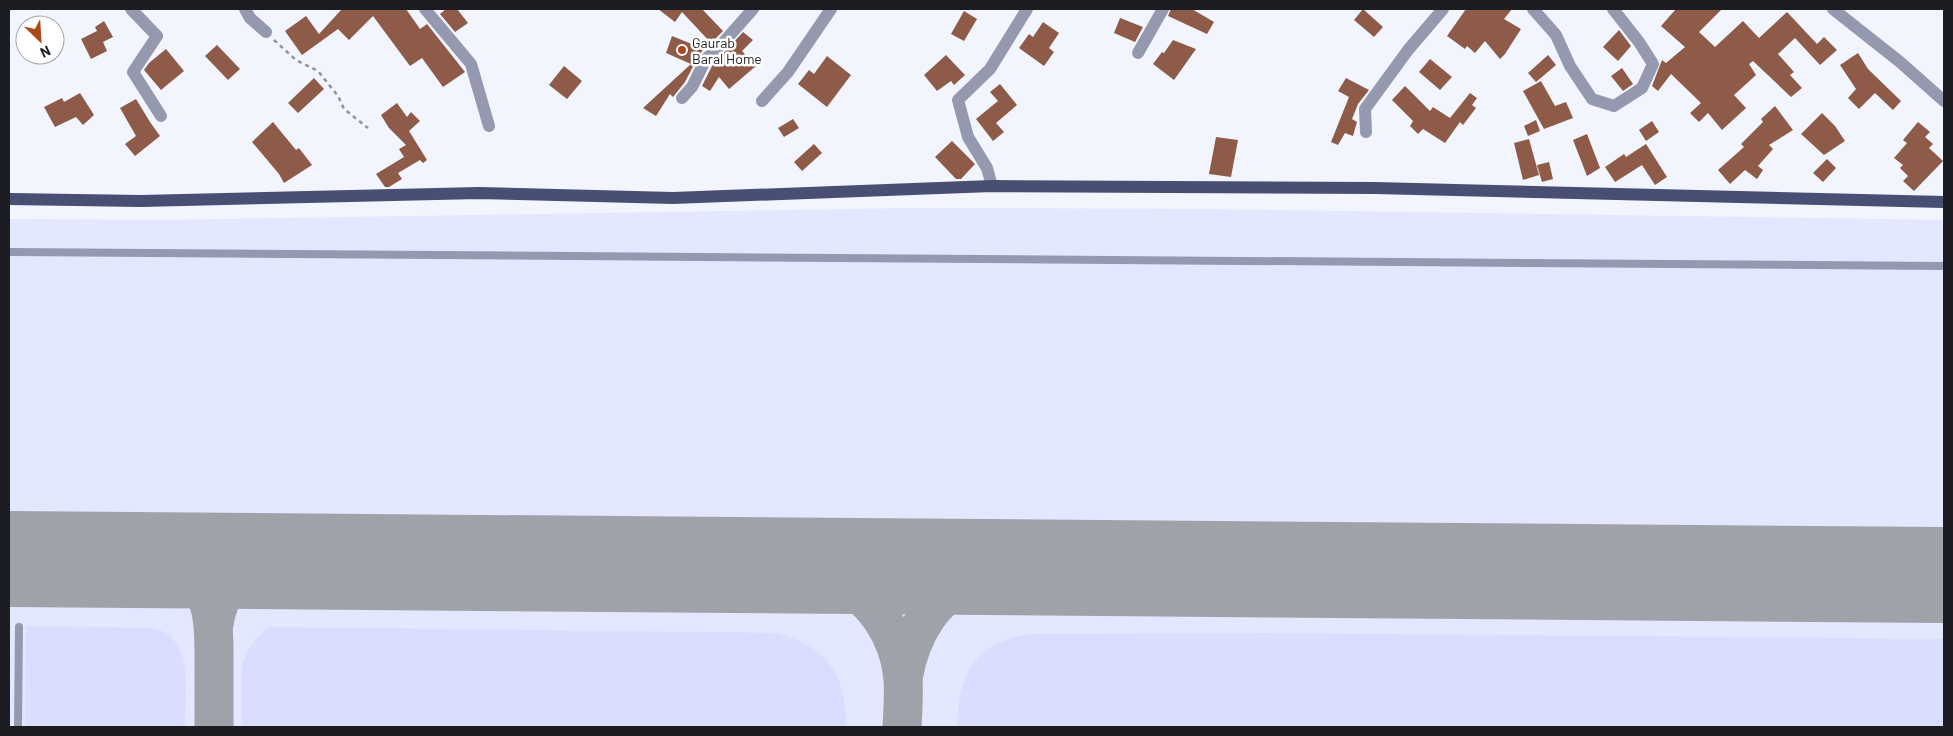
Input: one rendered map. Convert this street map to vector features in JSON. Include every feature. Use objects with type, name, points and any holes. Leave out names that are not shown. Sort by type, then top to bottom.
[{"type":"main road","points":[[9,199],[141,201],[479,192],[673,198],[992,186],[1375,188],[1944,202]]},
{"type":"street","points":[[131,9],[157,36],[133,72],[162,116]]},
{"type":"street","points":[[245,9],[250,18],[266,32]]},
{"type":"street","points":[[425,9],[471,64],[489,126]]},
{"type":"street","points":[[682,98],[692,87],[706,59],[753,9]]},
{"type":"street","points":[[762,102],[788,72],[831,9]]},
{"type":"street","points":[[992,186],[987,168],[968,137],[958,100],[990,69],[1027,9]]},
{"type":"street","points":[[1138,53],[1163,9]]},
{"type":"street","points":[[1366,132],[1366,109],[1408,50],[1443,9]]},
{"type":"street","points":[[1533,9],[1556,35],[1570,66],[1592,99],[1614,106],[1642,88],[1653,64],[1639,42],[1613,9]]},
{"type":"street","points":[[1833,9],[1900,62],[1944,102]]},
{"type":"lane","points":[[9,252],[1944,266]]},
{"type":"lane","points":[[18,727],[19,627]]},
{"type":"path","points":[[266,32],[296,60],[318,71],[338,96],[344,109],[368,128]]},
{"type":"shaded area","points":[[916,208],[1205,209],[1944,220],[1944,727],[9,727],[9,219],[162,220]]},
{"type":"shaded area","points":[[26,626],[153,628],[166,634],[176,643],[182,655],[185,669],[185,727],[25,727]]},
{"type":"shaded area","points":[[269,627],[777,633],[809,646],[831,666],[843,692],[846,727],[242,727],[242,667],[252,644]]},
{"type":"shaded area","points":[[1263,633],[1944,639],[1944,727],[957,727],[961,691],[966,676],[974,663],[984,652],[997,644],[1013,638],[1032,634]]},
{"type":"building","points":[[342,9],[406,9],[420,29],[427,24],[465,72],[443,87],[422,58],[410,66],[373,16],[349,40],[338,29],[302,55],[285,31],[306,16],[319,34]]},
{"type":"building","points":[[446,9],[457,9],[468,23],[455,32],[440,14]]},
{"type":"building","points":[[658,9],[702,9],[723,31],[711,43],[682,12],[675,22]]},
{"type":"building","points":[[1171,9],[1192,9],[1214,22],[1207,34],[1168,16]]},
{"type":"building","points":[[1363,9],[1383,27],[1374,37],[1354,20]]},
{"type":"building","points":[[1466,9],[1512,9],[1504,19],[1521,29],[1500,59],[1485,41],[1475,53],[1467,46],[1465,49],[1447,36]]},
{"type":"building","points":[[1676,9],[1722,9],[1699,32],[1715,47],[1743,21],[1759,38],[1787,12],[1817,44],[1824,37],[1837,50],[1820,65],[1795,38],[1778,54],[1794,72],[1790,75],[1802,88],[1791,97],[1753,61],[1749,64],[1756,75],[1734,95],[1746,108],[1722,130],[1708,113],[1699,122],[1690,113],[1701,103],[1671,74],[1658,91],[1652,86],[1662,60],[1666,63],[1685,47],[1661,26]]},
{"type":"building","points":[[964,11],[977,19],[964,41],[951,34]]},
{"type":"building","points":[[1120,18],[1143,27],[1135,42],[1114,33]]},
{"type":"building","points":[[104,21],[113,37],[103,42],[107,51],[91,59],[81,39],[97,31],[95,27]]},
{"type":"building","points":[[1043,22],[1059,33],[1049,48],[1054,52],[1044,66],[1019,48],[1029,34],[1033,37]]},
{"type":"building","points":[[1619,30],[1631,46],[1618,61],[1603,47]]},
{"type":"building","points":[[743,32],[753,40],[742,51],[756,66],[729,89],[719,77],[710,91],[702,86],[713,64],[721,56],[724,57],[722,55]]},
{"type":"building","points":[[672,36],[704,49],[685,82],[673,97],[670,94],[656,116],[643,108],[691,64],[666,53]]},
{"type":"building","points":[[1173,40],[1196,49],[1174,80],[1153,64]]},
{"type":"building","points":[[217,45],[240,69],[228,80],[205,56]]},
{"type":"building","points":[[166,49],[184,71],[161,90],[144,70],[149,63]]},
{"type":"building","points":[[1858,53],[1868,69],[1901,101],[1893,110],[1875,93],[1859,109],[1848,98],[1856,89],[1840,65]]},
{"type":"building","points":[[946,55],[965,75],[954,85],[951,81],[937,91],[924,75]]},
{"type":"building","points":[[1548,55],[1556,65],[1536,82],[1528,73]]},
{"type":"building","points":[[827,56],[851,75],[827,107],[798,84],[809,70],[814,74]]},
{"type":"building","points":[[1430,59],[1452,77],[1440,90],[1419,72]]},
{"type":"building","points":[[564,66],[582,81],[567,99],[549,85]]},
{"type":"building","points":[[1622,68],[1633,84],[1623,91],[1611,76]]},
{"type":"building","points":[[314,78],[324,89],[298,113],[288,103]]},
{"type":"building","points":[[1346,78],[1369,90],[1358,104],[1352,119],[1357,122],[1353,136],[1345,133],[1338,145],[1331,142],[1349,97],[1338,91]]},
{"type":"building","points":[[1541,81],[1555,106],[1566,102],[1573,118],[1544,129],[1523,91]]},
{"type":"building","points":[[1000,84],[1017,105],[996,123],[1004,132],[993,141],[976,119],[998,101],[990,92]]},
{"type":"building","points":[[1405,86],[1430,111],[1433,107],[1450,118],[1470,93],[1477,98],[1472,105],[1476,108],[1463,125],[1460,122],[1445,143],[1423,129],[1418,134],[1410,126],[1413,121],[1392,100]]},
{"type":"building","points":[[80,93],[94,115],[83,125],[76,117],[55,127],[44,107],[62,98],[64,102]]},
{"type":"building","points":[[136,99],[160,136],[135,156],[125,144],[136,136],[120,108]]},
{"type":"building","points":[[397,103],[407,117],[411,112],[420,121],[409,131],[427,160],[423,163],[420,160],[398,173],[402,179],[389,187],[385,187],[376,174],[404,157],[399,149],[406,145],[389,128],[381,115]]},
{"type":"building","points":[[1775,106],[1793,130],[1769,145],[1773,149],[1758,166],[1763,170],[1757,179],[1745,170],[1730,184],[1718,170],[1744,147],[1741,144],[1763,122],[1761,119]]},
{"type":"building","points":[[1822,113],[1835,126],[1845,141],[1824,155],[1801,134]]},
{"type":"building","points":[[793,119],[799,128],[784,137],[778,128]]},
{"type":"building","points":[[1536,120],[1540,131],[1528,136],[1524,126]]},
{"type":"building","points":[[1652,121],[1659,132],[1646,141],[1639,130]]},
{"type":"building","points":[[273,122],[296,150],[299,148],[312,165],[284,183],[279,174],[252,142]]},
{"type":"building","points":[[1918,122],[1930,132],[1925,137],[1933,144],[1929,148],[1943,161],[1914,191],[1903,181],[1908,176],[1900,168],[1903,165],[1894,158],[1907,143],[1903,140]]},
{"type":"building","points":[[1587,134],[1600,168],[1587,176],[1573,140]]},
{"type":"building","points":[[1216,137],[1238,140],[1231,177],[1209,174]]},
{"type":"building","points":[[1529,139],[1539,175],[1523,180],[1514,143]]},
{"type":"building","points":[[952,141],[975,164],[961,179],[956,179],[935,157]]},
{"type":"building","points":[[814,144],[822,153],[802,171],[794,162]]},
{"type":"building","points":[[1646,144],[1667,177],[1655,185],[1642,165],[1615,182],[1605,167],[1624,154],[1626,157]]},
{"type":"building","points":[[1827,159],[1836,168],[1823,182],[1813,173]]},
{"type":"building","points":[[1549,162],[1553,179],[1542,182],[1537,165]]},
{"type":"taxiway","points":[[144,560],[181,571],[193,579],[202,589],[208,601],[214,634],[214,727]]},
{"type":"taxiway","points":[[214,624],[223,595],[230,585],[249,572],[261,567],[289,561]]},
{"type":"taxiway","points":[[791,565],[824,574],[849,586],[872,606],[882,619],[896,647],[903,678],[902,727]]},
{"type":"taxiway","points":[[903,678],[912,645],[927,616],[938,603],[950,592],[980,576],[1021,567]]},
{"type":"runway","points":[[9,559],[1944,575]]},
{"type":"place","name":"Gaurab Baral Home","points":[[682,50]]}]
